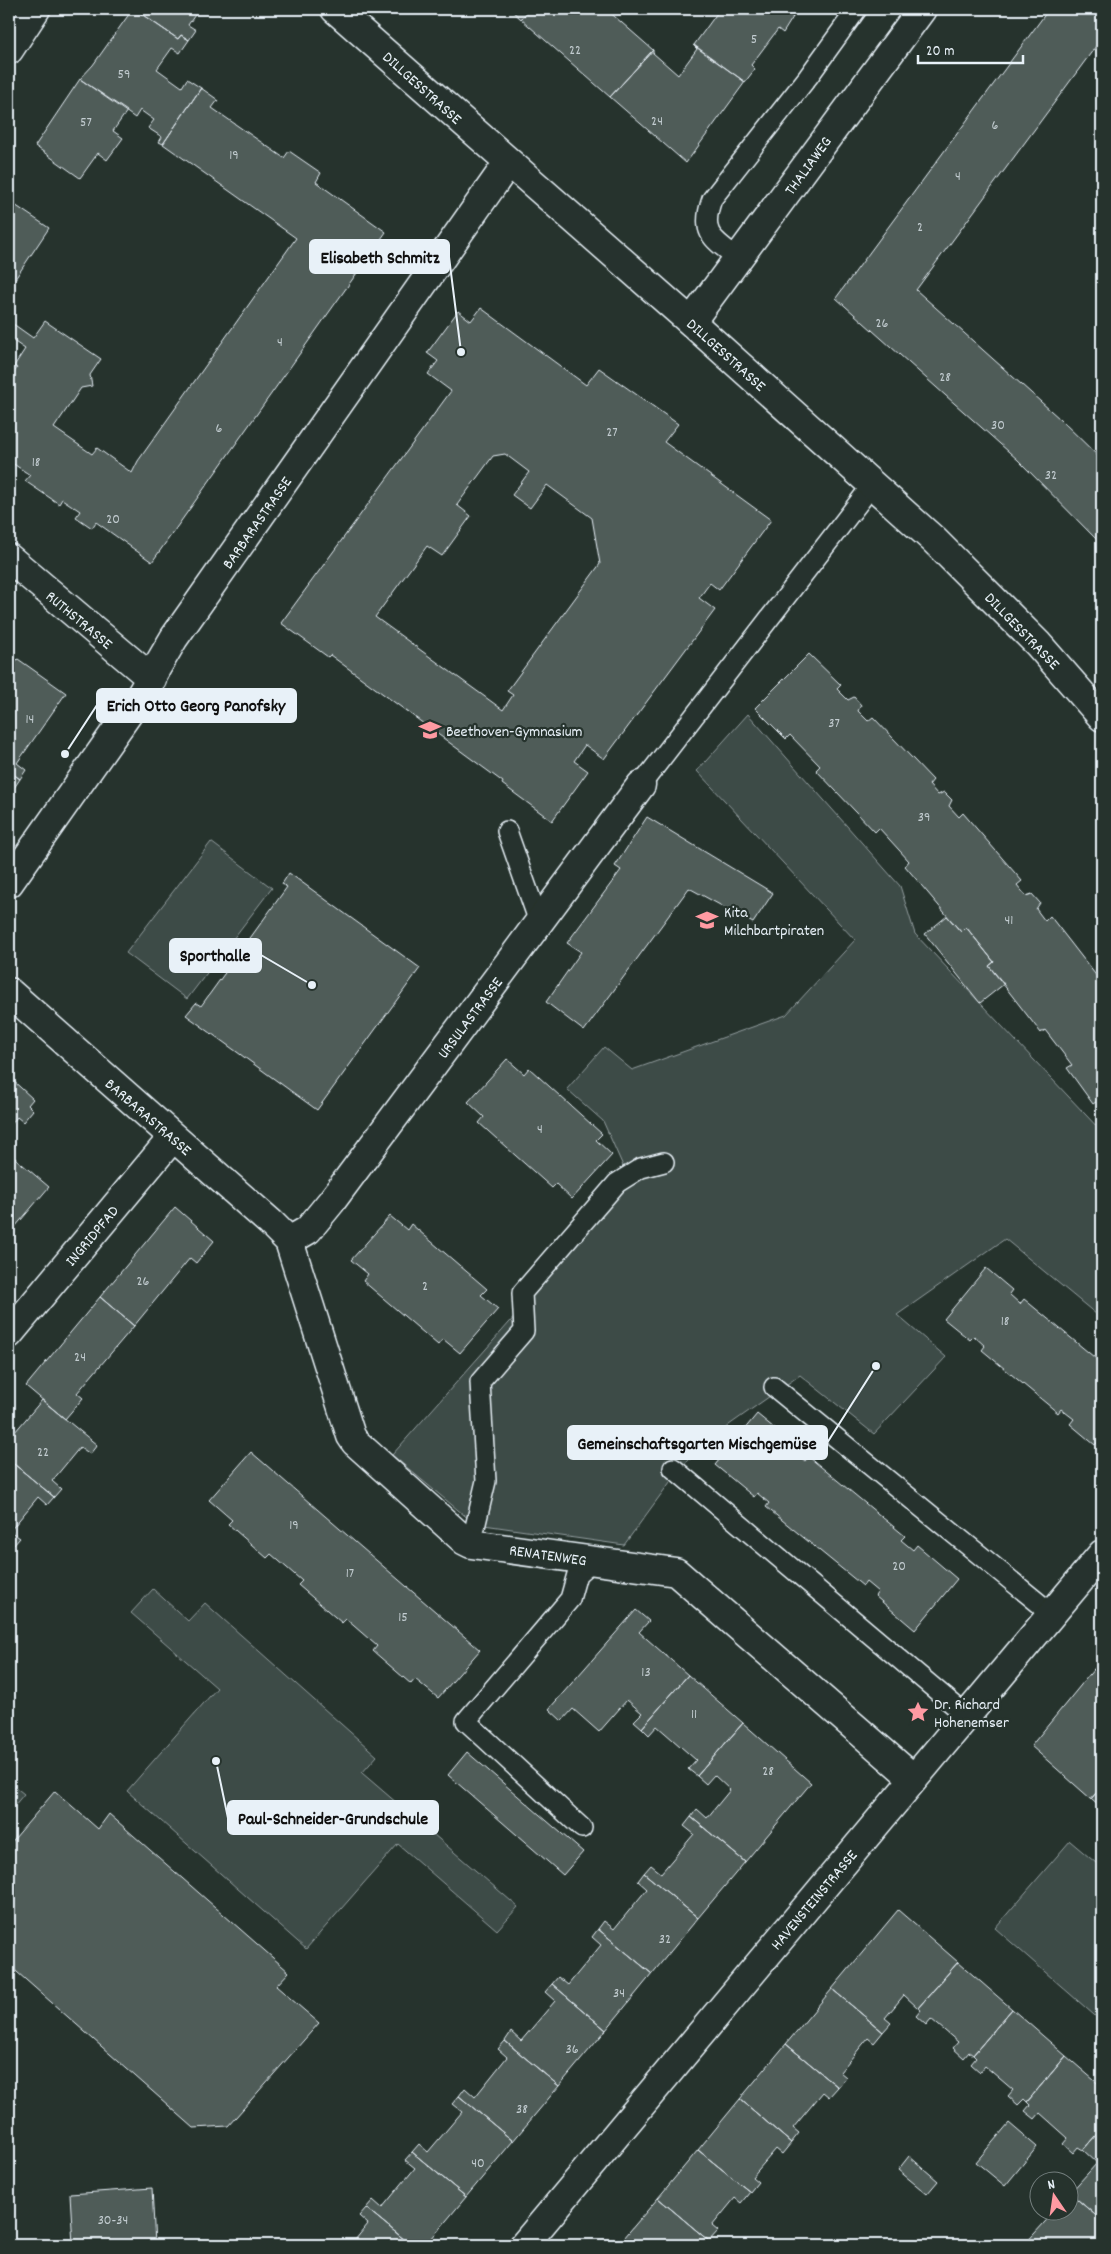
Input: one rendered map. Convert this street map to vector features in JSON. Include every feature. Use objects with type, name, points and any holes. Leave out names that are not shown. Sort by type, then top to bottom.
[{"type":"street","points":[[9,50],[36,9]]},
{"type":"street","name":"DILLGESSTRASSE","points":[[335,9],[691,322],[934,540],[1031,637],[1102,717]]},
{"type":"street","name":"THALIAWEG","points":[[691,322],[922,9]]},
{"type":"street","name":"BARBARASTRASSE","points":[[9,883],[152,679],[174,638],[508,163]]},
{"type":"street","name":"RUTHSTRASSE","points":[[9,558],[152,679]]},
{"type":"street","name":"URSULASTRASSE","points":[[289,1241],[308,1230],[331,1202],[641,785]]},
{"type":"street","name":"BARBARASTRASSE","points":[[9,992],[271,1222],[289,1241]]},
{"type":"street","name":"INGRIDPFAD","points":[[9,1334],[172,1137]]},
{"type":"street","name":"RENATENWEG","points":[[289,1241],[351,1436],[355,1442],[458,1534],[472,1544],[676,1572],[913,1778]]},
{"type":"street","name":"HAVENSTEINSTRASSE","points":[[524,2245],[1102,1554]]},
{"type":"lane","points":[[738,258],[711,238],[707,227],[707,212],[712,199],[808,77],[857,9]]},
{"type":"lane","points":[[641,785],[873,484]]},
{"type":"lane","points":[[507,831],[539,922]]},
{"type":"lane","points":[[472,1544],[486,1482],[480,1382],[524,1331],[522,1293],[617,1183],[641,1168],[664,1162]]},
{"type":"lane","points":[[774,1387],[1052,1614]]},
{"type":"lane","points":[[673,1468],[967,1716]]},
{"type":"lane","points":[[582,1828],[466,1721],[570,1599],[577,1574],[593,1560]]},
{"type":"shaded area","points":[[748,714],[900,886],[915,934],[1102,1132],[1102,1319],[1005,1239],[897,1315],[946,1357],[874,1434],[800,1375],[729,1425],[681,1467],[624,1545],[484,1525],[470,1520],[392,1455],[517,1314],[513,1294],[623,1166],[603,1121],[567,1089],[604,1047],[632,1070],[786,1015],[855,940],[697,771]]},
{"type":"shaded area","points":[[211,842],[272,888],[187,999],[126,953]]},
{"type":"shaded area","points":[[153,1589],[188,1621],[205,1603],[377,1756],[362,1773],[518,1907],[497,1930],[398,1844],[306,1949],[127,1791],[217,1688],[131,1613]]},
{"type":"shaded area","points":[[9,1782],[24,1794],[9,1812]]},
{"type":"shaded area","points":[[1070,1841],[1102,1868],[1102,2022],[995,1928]]},
{"type":"building","points":[[130,9],[134,9],[178,39],[181,35],[189,40],[180,53],[172,48],[157,69],[182,87],[187,79],[201,88],[163,144],[159,142],[162,137],[148,128],[154,120],[140,110],[135,118],[80,79],[93,65],[132,10]]},
{"type":"building","points":[[134,9],[199,9],[188,25],[196,30],[189,40],[181,35],[178,39]]},
{"type":"building","points":[[510,9],[530,9],[521,19]]},
{"type":"building","points":[[530,9],[606,9],[653,50],[610,97],[521,19]]},
{"type":"building","points":[[720,9],[781,9],[793,17],[783,33],[778,29],[751,65],[755,69],[745,82],[694,45]]},
{"type":"building","points":[[781,9],[800,9],[793,17]]},
{"type":"building","points":[[1049,9],[1102,9],[1102,38],[916,290],[1060,419],[1102,460],[1102,545],[1018,460],[836,298]]},
{"type":"building","points":[[693,45],[745,82],[686,163],[610,97],[653,50],[653,53],[678,75],[697,49]]},
{"type":"building","points":[[80,79],[127,111],[113,131],[123,138],[107,160],[98,153],[80,178],[35,146]]},
{"type":"building","points":[[201,88],[218,100],[212,108],[284,158],[289,151],[321,173],[316,182],[386,232],[152,562],[96,522],[92,528],[76,517],[80,511],[62,499],[59,504],[25,481],[30,475],[9,461],[9,380],[17,368],[14,366],[25,349],[9,338],[9,321],[33,338],[45,321],[101,359],[90,375],[92,386],[81,388],[54,428],[92,454],[97,448],[132,473],[138,461],[296,238],[163,144]]},
{"type":"building","points":[[9,201],[49,228],[9,288]]},
{"type":"building","points":[[481,308],[586,385],[599,368],[678,424],[664,442],[771,520],[719,590],[710,583],[699,598],[715,610],[604,759],[585,745],[574,761],[588,771],[552,821],[502,784],[503,782],[330,655],[328,657],[281,623],[451,391],[428,374],[438,361],[427,353],[458,311],[471,321]],"holes":[[[505,454],[529,472],[512,495],[530,508],[547,485],[592,518],[600,564],[507,691],[513,695],[503,710],[375,617],[427,546],[442,556],[471,516],[457,505],[493,456]]]},
{"type":"building","points":[[809,654],[841,685],[837,689],[848,700],[854,697],[861,705],[858,711],[868,721],[873,717],[933,780],[929,785],[938,795],[944,792],[952,800],[949,806],[959,817],[963,813],[1022,881],[1017,885],[1026,896],[1032,894],[1040,903],[1036,909],[1045,921],[1050,916],[1102,983],[1102,988],[1099,990],[1102,994],[1102,1098],[1093,1104],[1067,1068],[1072,1065],[1045,1030],[1041,1033],[989,966],[994,962],[966,927],[961,932],[905,866],[909,861],[879,828],[875,832],[816,770],[820,766],[790,735],[786,739],[755,708]]},
{"type":"building","points":[[9,657],[15,662],[18,659],[66,693],[17,763],[26,770],[20,779],[9,771]]},
{"type":"building","points":[[9,771],[20,779],[14,788],[9,784]]},
{"type":"building","points":[[647,817],[773,893],[753,923],[689,888],[584,1031],[546,1002],[581,952],[567,943],[621,870],[615,866]]},
{"type":"building","points":[[289,873],[420,968],[317,1110],[186,1015],[196,1003],[201,1006],[287,887],[282,884]]},
{"type":"building","points":[[947,916],[961,932],[966,927],[994,962],[989,966],[1004,984],[980,1003],[925,934]]},
{"type":"building","points":[[507,1059],[524,1074],[529,1068],[602,1134],[596,1140],[612,1155],[572,1199],[556,1184],[552,1188],[479,1123],[484,1117],[468,1102]]},
{"type":"building","points":[[9,1077],[33,1099],[28,1105],[33,1110],[23,1122],[17,1117],[9,1127]]},
{"type":"building","points":[[9,1153],[49,1187],[9,1234]]},
{"type":"building","points":[[175,1207],[214,1241],[196,1263],[190,1258],[134,1326],[100,1297]]},
{"type":"building","points":[[390,1216],[407,1230],[411,1224],[487,1289],[481,1295],[498,1309],[460,1353],[443,1339],[438,1345],[363,1281],[368,1274],[351,1260]]},
{"type":"building","points":[[986,1268],[1012,1290],[1009,1294],[1020,1304],[1024,1299],[1100,1362],[1096,1367],[1102,1372],[1102,1437],[1095,1445],[1070,1424],[1074,1419],[1061,1409],[1058,1413],[982,1350],[985,1346],[974,1336],[970,1340],[944,1319]]},
{"type":"building","points":[[100,1297],[134,1326],[77,1393],[83,1398],[65,1419],[26,1386]]},
{"type":"building","points":[[42,1400],[97,1445],[90,1454],[80,1447],[52,1481],[61,1489],[54,1497],[9,1460],[9,1439]]},
{"type":"building","points":[[757,1414],[796,1446],[793,1451],[805,1461],[809,1457],[905,1536],[901,1540],[913,1550],[917,1545],[957,1579],[915,1630],[875,1596],[878,1592],[866,1582],[863,1586],[766,1507],[769,1503],[757,1493],[754,1497],[715,1465]]},
{"type":"building","points":[[251,1452],[480,1650],[438,1698],[415,1679],[411,1684],[373,1651],[377,1646],[346,1619],[342,1623],[298,1585],[302,1581],[271,1554],[267,1558],[228,1524],[232,1520],[209,1500]]},
{"type":"building","points":[[9,1460],[54,1497],[47,1505],[38,1497],[10,1531],[20,1538],[13,1546],[9,1543]]},
{"type":"building","points":[[636,1610],[649,1621],[639,1632],[688,1675],[642,1728],[634,1721],[642,1713],[627,1700],[599,1732],[573,1709],[562,1721],[549,1709]]},
{"type":"building","points":[[1102,1660],[1102,1676],[1094,1669]]},
{"type":"building","points":[[1094,1669],[1102,1676],[1102,1786],[1091,1799],[1031,1746]]},
{"type":"building","points":[[688,1675],[743,1723],[697,1776],[688,1769],[696,1760],[657,1726],[649,1735],[642,1728]]},
{"type":"building","points":[[743,1723],[811,1783],[745,1862],[691,1817],[697,1809],[707,1818],[730,1790],[714,1775],[706,1784],[697,1776]]},
{"type":"building","points":[[467,1752],[583,1852],[563,1875],[448,1775]]},
{"type":"building","points":[[1102,1786],[1102,1809],[1091,1799]]},
{"type":"building","points":[[55,1791],[98,1829],[109,1814],[289,1972],[276,1986],[319,2023],[228,2126],[194,2128],[9,1965],[9,1845]]},
{"type":"building","points":[[691,1817],[745,1862],[698,1918],[644,1873],[651,1865],[661,1873],[694,1834],[684,1826]]},
{"type":"building","points":[[644,1873],[698,1918],[652,1974],[598,1929],[604,1921],[614,1929],[647,1889],[638,1881]]},
{"type":"building","points":[[898,1910],[958,1962],[918,2008],[904,1995],[885,2018],[891,2023],[883,2032],[832,1989]]},
{"type":"building","points":[[598,1929],[652,1974],[606,2030],[552,1984],[558,1977],[568,1985],[601,1945],[592,1937]]},
{"type":"building","points":[[958,1962],[1012,2009],[973,2055],[969,2052],[964,2058],[953,2048],[958,2042],[931,2019],[926,2025],[916,2016],[921,2010],[918,2008]]},
{"type":"building","points":[[552,1984],[606,2030],[559,2086],[505,2041],[511,2032],[521,2041],[555,2001],[545,1992]]},
{"type":"building","points":[[832,1989],[883,2032],[874,2043],[868,2038],[840,2072],[846,2077],[838,2087],[786,2044]]},
{"type":"building","points":[[1012,2009],[1066,2056],[1027,2102],[1024,2099],[1018,2105],[1008,2096],[1013,2090],[985,2066],[980,2072],[971,2064],[976,2058],[973,2055]]},
{"type":"building","points":[[505,2041],[559,2086],[513,2141],[459,2096],[465,2088],[475,2097],[507,2057],[498,2049]]},
{"type":"building","points":[[786,2044],[838,2087],[829,2097],[823,2092],[793,2128],[799,2133],[791,2143],[740,2099]]},
{"type":"building","points":[[1066,2056],[1102,2087],[1102,2128],[1083,2150],[1078,2147],[1073,2153],[1063,2144],[1068,2138],[1040,2113],[1035,2119],[1025,2111],[1030,2105],[1027,2102]]},
{"type":"building","points":[[459,2096],[513,2141],[466,2197],[412,2152],[419,2144],[428,2152],[462,2112],[452,2104]]},
{"type":"building","points":[[740,2099],[791,2143],[782,2154],[776,2149],[752,2177],[758,2182],[750,2192],[698,2150]]},
{"type":"building","points":[[1009,2123],[1037,2147],[1005,2186],[976,2162]]},
{"type":"building","points":[[1102,2128],[1102,2221],[1078,2200],[1078,2184],[1097,2163],[1083,2150]]},
{"type":"building","points":[[698,2150],[750,2192],[741,2203],[735,2198],[712,2226],[718,2231],[709,2241],[658,2198]]},
{"type":"building","points":[[412,2152],[466,2197],[426,2245],[411,2245],[366,2208],[373,2200],[382,2208],[415,2168],[405,2160]]},
{"type":"building","points":[[909,2156],[938,2181],[927,2194],[898,2170]]},
{"type":"building","points":[[152,2188],[155,2245],[73,2245],[70,2194]]},
{"type":"building","points":[[658,2198],[709,2241],[706,2245],[618,2245]]},
{"type":"building","points":[[1078,2200],[1102,2221],[1102,2245],[1024,2245],[1045,2222],[1078,2222]]},
{"type":"building","points":[[366,2208],[411,2245],[351,2245],[368,2224],[359,2216]]},
{"type":"place","name":"Elisabeth Schmitz","points":[[461,352]]},
{"type":"place","name":"Beethoven-Gymnasium","points":[[430,730]]},
{"type":"place","name":"Erich Otto Georg Panofsky","points":[[65,754]]},
{"type":"place","name":"Kita Milchbartpiraten","points":[[707,920]]},
{"type":"place","name":"Sporthalle","points":[[312,985]]},
{"type":"place","name":"Gemeinschaftsgarten Mischgemüse","points":[[876,1366]]},
{"type":"place","name":"Dr. Richard Hohenemser","points":[[918,1712]]},
{"type":"place","name":"Paul-Schneider-Grundschule","points":[[216,1761]]}]
